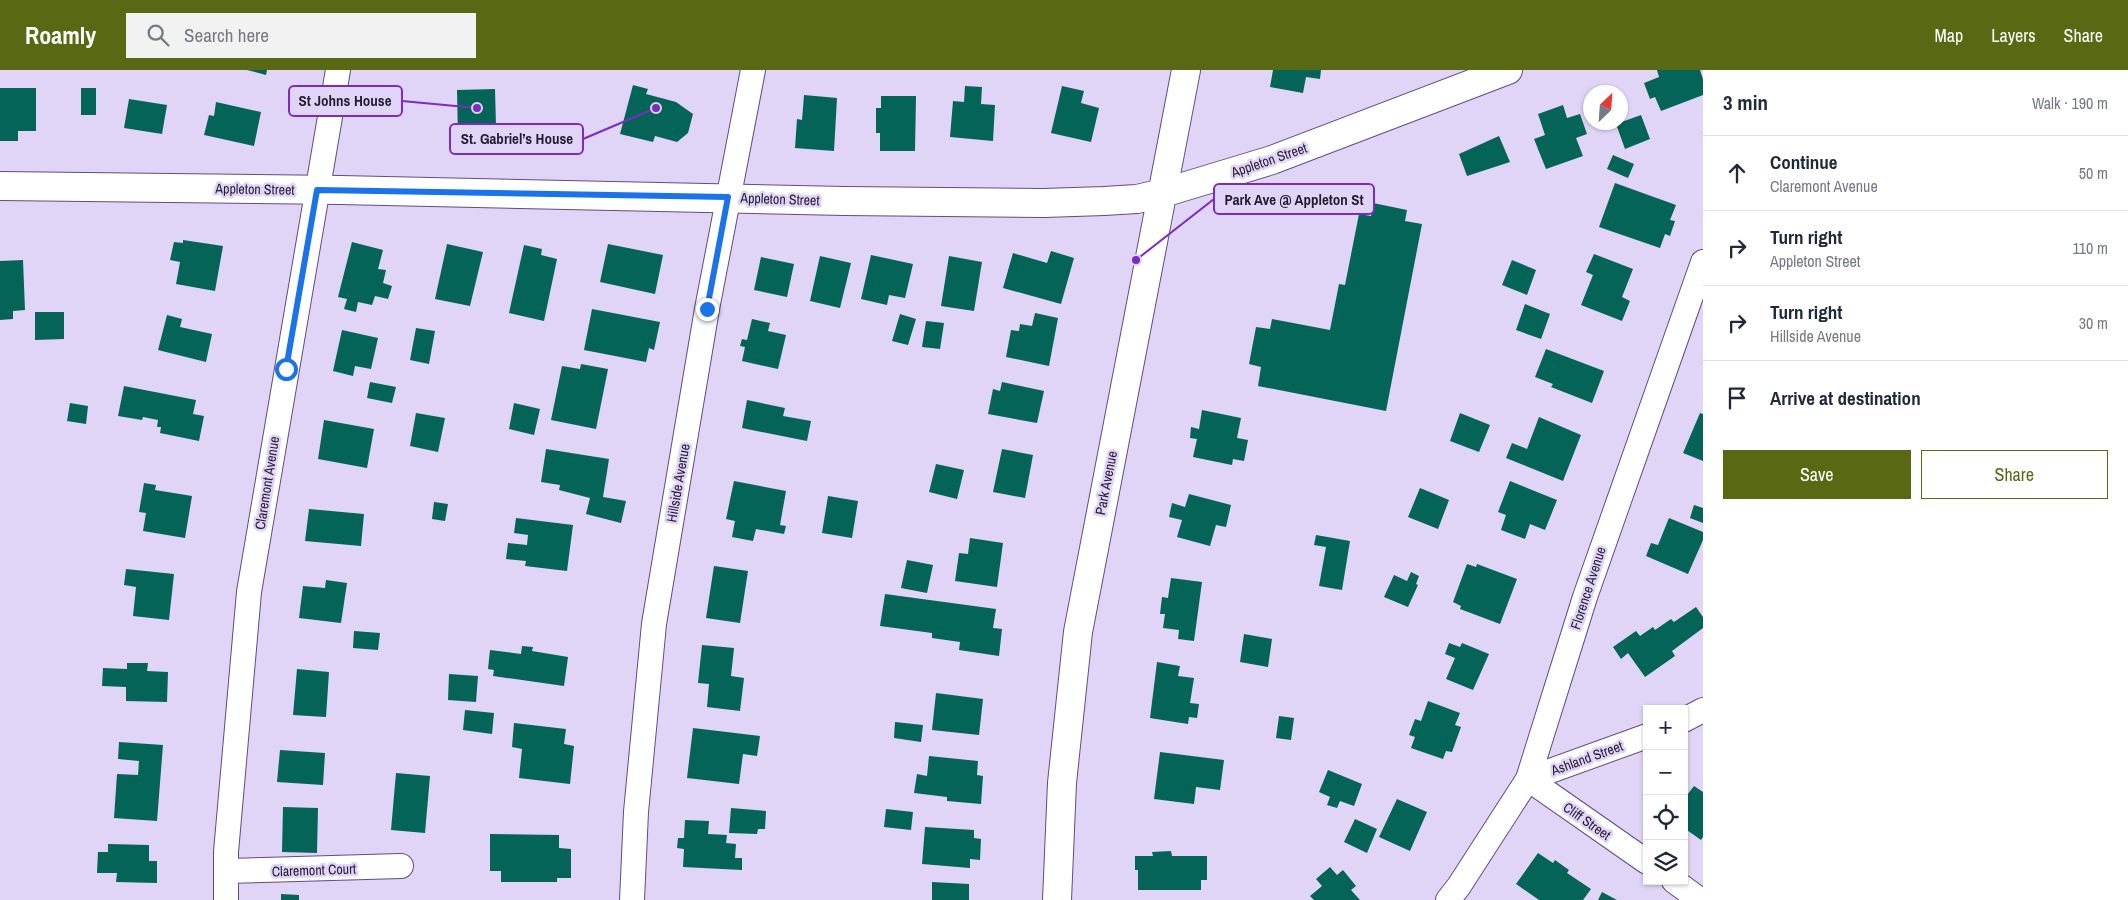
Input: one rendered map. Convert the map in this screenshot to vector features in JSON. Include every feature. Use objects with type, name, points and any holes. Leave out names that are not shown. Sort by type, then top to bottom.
[{"type":"street","name":"Claremont Avenue","points":[[226,900],[226,852],[249,592],[338,70]]},
{"type":"street","name":"Hillside Avenue","points":[[632,900],[636,812],[654,624],[728,197],[753,70]]},
{"type":"street","name":"Park Avenue","points":[[1057,900],[1062,784],[1078,632],[1186,70]]},
{"type":"street","name":"Appleton Street","points":[[0,186],[728,197],[845,201],[1104,202],[1137,199],[1163,193],[1272,160],[1508,70]]},
{"type":"street","name":"Florence Avenue","points":[[1448,900],[1528,779],[1585,597],[1703,262]]},
{"type":"street","points":[[1688,718],[1703,710]]},
{"type":"street","name":"Ashland Street","points":[[1528,779],[1643,737]]},
{"type":"street","name":"Cliff Street","points":[[1528,779],[1643,859]]},
{"type":"street","name":"Claremont Court","points":[[226,871],[401,866]]},
{"type":"street","points":[[1679,885],[1700,900]]},
{"type":"building","points":[[247,70],[267,70],[266,75]]},
{"type":"building","points":[[1273,70],[1321,70],[1320,79],[1306,77],[1303,93],[1270,87]]},
{"type":"building","points":[[1657,70],[1700,70],[1703,79],[1703,95],[1661,111],[1655,97],[1650,99],[1644,83],[1659,77]]},
{"type":"building","points":[[633,85],[648,89],[646,94],[676,102],[693,114],[688,133],[677,142],[655,136],[653,142],[620,134]]},
{"type":"building","points":[[965,86],[982,87],[981,104],[995,105],[993,141],[950,137],[953,101],[964,102]]},
{"type":"building","points":[[1062,86],[1084,91],[1081,103],[1099,108],[1091,142],[1051,133]]},
{"type":"building","points":[[0,88],[36,88],[36,131],[18,131],[18,141],[0,141]]},
{"type":"building","points":[[81,88],[96,88],[96,115],[81,115]]},
{"type":"building","points":[[495,89],[496,126],[479,127],[479,139],[458,139],[457,90]]},
{"type":"building","points":[[804,95],[837,98],[834,151],[795,148],[797,119],[802,120]]},
{"type":"building","points":[[881,96],[916,96],[915,151],[880,151],[880,133],[876,133],[876,108],[881,108]]},
{"type":"building","points":[[129,99],[167,105],[162,134],[124,128]]},
{"type":"building","points":[[216,102],[261,112],[254,146],[204,135],[209,115],[214,116]]},
{"type":"building","points":[[1563,105],[1567,118],[1580,114],[1583,130],[1586,130],[1587,134],[1576,138],[1583,156],[1546,169],[1534,139],[1545,135],[1538,114]]},
{"type":"building","points":[[1641,115],[1650,139],[1625,149],[1618,130],[1628,130],[1628,120]]},
{"type":"building","points":[[1499,136],[1510,162],[1467,176],[1459,154]]},
{"type":"building","points":[[1613,155],[1634,164],[1628,178],[1607,169]]},
{"type":"building","points":[[1615,183],[1676,205],[1670,220],[1675,221],[1670,236],[1665,234],[1660,248],[1599,227]]},
{"type":"building","points":[[1373,203],[1407,210],[1405,221],[1422,224],[1386,411],[1258,386],[1261,367],[1249,364],[1256,327],[1270,329],[1272,319],[1330,330],[1339,284],[1345,285],[1359,214],[1371,216]]},
{"type":"building","points":[[183,240],[223,246],[215,291],[176,284],[180,262],[170,260],[174,242],[183,243]]},
{"type":"building","points":[[352,242],[383,250],[378,269],[386,270],[383,283],[392,286],[388,299],[375,296],[372,305],[358,302],[356,312],[344,309],[347,299],[338,297]]},
{"type":"building","points":[[447,244],[483,252],[470,306],[435,299]]},
{"type":"building","points":[[608,244],[663,255],[655,294],[600,282]]},
{"type":"building","points":[[524,245],[542,249],[541,255],[557,259],[544,321],[509,313]]},
{"type":"building","points":[[1051,251],[1074,258],[1061,304],[1003,288],[1013,253],[1047,263]]},
{"type":"building","points":[[1594,254],[1633,269],[1622,297],[1630,301],[1622,321],[1581,305],[1593,275],[1586,272]]},
{"type":"building","points":[[871,255],[913,264],[905,298],[889,295],[887,305],[861,299]]},
{"type":"building","points":[[820,256],[851,263],[840,308],[810,301]]},
{"type":"building","points":[[949,256],[982,262],[974,311],[941,306]]},
{"type":"building","points":[[761,257],[794,264],[787,297],[754,290]]},
{"type":"building","points":[[23,260],[25,310],[13,311],[13,319],[0,320],[0,261]]},
{"type":"building","points":[[1512,260],[1536,270],[1527,295],[1502,285]]},
{"type":"building","points":[[1525,304],[1550,314],[1541,339],[1516,330]]},
{"type":"building","points":[[592,309],[660,322],[654,350],[649,348],[646,362],[584,350]]},
{"type":"building","points":[[35,312],[64,312],[64,339],[35,340]]},
{"type":"building","points":[[1035,313],[1058,318],[1049,366],[1006,357],[1011,330],[1019,331],[1020,324],[1032,326]]},
{"type":"building","points":[[900,314],[916,319],[908,345],[892,341]]},
{"type":"building","points":[[167,315],[182,319],[180,327],[212,334],[206,362],[158,350]]},
{"type":"building","points":[[752,319],[770,323],[768,331],[786,335],[778,369],[742,361],[745,347],[740,346],[742,339],[747,340]]},
{"type":"building","points":[[926,321],[944,323],[940,349],[922,347]]},
{"type":"building","points":[[416,328],[435,331],[429,364],[410,360]]},
{"type":"building","points":[[342,330],[378,338],[371,369],[355,366],[353,376],[333,371]]},
{"type":"building","points":[[1546,349],[1604,371],[1592,403],[1551,387],[1553,384],[1535,377]]},
{"type":"building","points":[[581,364],[608,369],[596,429],[551,420],[562,366],[580,369]]},
{"type":"building","points":[[370,382],[396,387],[392,403],[367,398]]},
{"type":"building","points":[[1002,382],[1044,391],[1037,423],[988,414],[993,389],[1000,391]]},
{"type":"building","points":[[124,386],[196,400],[193,414],[204,416],[199,441],[160,433],[161,427],[157,427],[158,420],[143,417],[142,420],[118,416]]},
{"type":"building","points":[[747,400],[785,408],[783,416],[811,421],[807,441],[742,428]]},
{"type":"building","points":[[70,403],[88,406],[86,424],[67,421]]},
{"type":"building","points":[[514,403],[540,409],[534,435],[509,429]]},
{"type":"building","points":[[1202,410],[1241,418],[1237,438],[1248,440],[1244,461],[1233,459],[1232,465],[1193,457],[1197,439],[1190,438],[1191,427],[1199,429]]},
{"type":"building","points":[[416,413],[445,418],[438,452],[410,446]]},
{"type":"building","points":[[1460,413],[1490,425],[1479,452],[1450,441]]},
{"type":"building","points":[[1700,413],[1703,414],[1703,461],[1683,453]]},
{"type":"building","points":[[1539,417],[1581,435],[1563,481],[1506,458],[1512,443],[1527,449]]},
{"type":"building","points":[[324,420],[374,429],[367,468],[318,459]]},
{"type":"building","points":[[546,449],[609,459],[603,497],[626,501],[621,523],[586,514],[590,498],[559,490],[560,485],[541,482]]},
{"type":"building","points":[[1002,449],[1033,455],[1025,498],[993,492]]},
{"type":"building","points":[[936,464],[964,470],[957,499],[929,492]]},
{"type":"building","points":[[734,481],[786,491],[780,525],[786,526],[784,534],[756,529],[753,541],[732,537],[735,521],[726,519]]},
{"type":"building","points":[[1510,481],[1557,500],[1545,530],[1530,524],[1525,539],[1501,530],[1506,515],[1498,512]]},
{"type":"building","points":[[144,483],[156,485],[155,490],[192,496],[185,538],[143,531],[146,513],[139,512]]},
{"type":"building","points":[[1420,488],[1449,500],[1438,529],[1408,517]]},
{"type":"building","points":[[1189,494],[1231,505],[1226,527],[1216,525],[1210,546],[1177,537],[1182,520],[1169,517],[1172,503],[1185,507]]},
{"type":"building","points":[[828,496],[858,501],[852,538],[822,533]]},
{"type":"building","points":[[434,502],[448,504],[445,521],[432,519]]},
{"type":"building","points":[[1694,505],[1703,508],[1703,523],[1690,518]]},
{"type":"building","points":[[309,509],[364,514],[361,546],[305,541]]},
{"type":"building","points":[[516,518],[573,525],[567,571],[525,566],[526,561],[506,559],[508,543],[527,545],[528,535],[514,533]]},
{"type":"building","points":[[1669,518],[1703,532],[1703,540],[1688,574],[1646,556],[1651,543],[1658,545]]},
{"type":"building","points":[[1316,535],[1350,541],[1342,590],[1319,586],[1326,547],[1314,545]]},
{"type":"building","points":[[970,538],[1003,543],[997,587],[955,581],[959,553],[968,554]]},
{"type":"building","points":[[907,560],[933,565],[927,593],[901,588]]},
{"type":"building","points":[[1467,564],[1476,567],[1477,564],[1517,579],[1500,624],[1460,609],[1461,606],[1453,602]]},
{"type":"building","points":[[714,566],[748,571],[740,623],[706,618]]},
{"type":"building","points":[[126,569],[174,574],[169,620],[133,616],[136,587],[124,585]]},
{"type":"building","points":[[1411,572],[1419,576],[1416,584],[1418,585],[1408,607],[1384,597],[1394,575],[1407,581]]},
{"type":"building","points":[[1171,578],[1202,582],[1194,641],[1178,639],[1179,630],[1163,628],[1165,614],[1160,614],[1162,597],[1168,598]]},
{"type":"building","points":[[326,580],[347,583],[341,623],[299,618],[303,586],[325,588]]},
{"type":"building","points":[[885,594],[996,609],[993,628],[1002,629],[999,656],[959,650],[960,642],[932,638],[932,633],[880,626]]},
{"type":"building","points":[[1696,607],[1703,617],[1703,628],[1672,651],[1675,656],[1645,677],[1628,653],[1621,659],[1613,647],[1636,631],[1640,636],[1653,627],[1655,630],[1671,619],[1674,622]]},
{"type":"building","points":[[354,631],[380,633],[378,650],[353,648]]},
{"type":"building","points":[[1244,634],[1272,639],[1268,667],[1240,662]]},
{"type":"building","points":[[1449,643],[1460,647],[1462,643],[1489,654],[1473,690],[1446,679],[1455,658],[1445,654]]},
{"type":"building","points":[[702,645],[734,648],[731,676],[744,678],[740,711],[707,707],[709,684],[698,683]]},
{"type":"building","points":[[522,646],[533,647],[532,651],[568,657],[564,686],[493,676],[494,670],[488,669],[490,650],[521,654]]},
{"type":"building","points":[[1157,662],[1180,666],[1178,676],[1194,678],[1190,703],[1199,704],[1197,718],[1189,717],[1188,724],[1150,718]]},
{"type":"building","points":[[127,663],[148,663],[147,671],[168,672],[167,702],[126,701],[126,687],[102,686],[103,668],[127,669]]},
{"type":"building","points":[[297,669],[329,672],[326,717],[293,715]]},
{"type":"building","points":[[449,674],[478,676],[476,702],[448,700]]},
{"type":"building","points":[[936,693],[983,699],[979,735],[932,730]]},
{"type":"building","points":[[1428,701],[1460,713],[1455,725],[1461,727],[1452,752],[1446,751],[1443,759],[1411,748],[1415,737],[1409,735],[1415,719],[1421,721]]},
{"type":"building","points":[[465,710],[494,713],[492,734],[463,730]]},
{"type":"building","points":[[1279,716],[1294,718],[1291,740],[1276,738]]},
{"type":"building","points":[[895,722],[923,725],[921,742],[894,738]]},
{"type":"building","points":[[514,723],[566,729],[564,744],[574,746],[570,784],[519,778],[522,749],[512,747]]},
{"type":"building","points":[[693,728],[760,736],[757,756],[743,754],[739,784],[687,778]]},
{"type":"building","points":[[119,742],[163,745],[157,821],[114,818],[117,774],[138,775],[139,761],[118,759]]},
{"type":"building","points":[[280,750],[325,753],[323,785],[277,782]]},
{"type":"building","points":[[1160,752],[1224,760],[1220,790],[1196,787],[1194,804],[1154,799]]},
{"type":"building","points":[[929,756],[978,761],[977,775],[983,776],[981,804],[947,801],[947,797],[914,793],[917,774],[927,776]]},
{"type":"building","points":[[1328,770],[1362,784],[1354,806],[1340,801],[1337,808],[1327,805],[1330,797],[1319,792]]},
{"type":"building","points":[[396,773],[430,776],[425,833],[391,830]]},
{"type":"building","points":[[1694,786],[1703,792],[1703,837],[1701,840],[1688,831],[1688,794]]},
{"type":"building","points":[[1397,799],[1427,812],[1410,851],[1379,837]]},
{"type":"building","points":[[283,807],[318,808],[317,853],[282,852]]},
{"type":"building","points":[[731,808],[766,811],[765,829],[758,829],[757,834],[729,833]]},
{"type":"building","points":[[886,809],[913,812],[911,830],[884,827]]},
{"type":"building","points":[[1355,819],[1377,829],[1367,853],[1344,842]]},
{"type":"building","points":[[685,820],[709,821],[708,834],[727,835],[726,843],[736,844],[735,858],[742,858],[742,870],[683,867],[684,849],[677,848],[678,838],[684,838]]},
{"type":"building","points":[[925,827],[974,830],[974,838],[981,839],[980,860],[970,859],[970,868],[922,864]]},
{"type":"building","points":[[490,834],[559,835],[559,848],[571,849],[571,878],[557,878],[557,882],[501,882],[501,871],[490,871]]},
{"type":"building","points":[[108,844],[149,845],[149,861],[157,861],[157,883],[116,882],[117,873],[97,873],[98,852],[108,852]]},
{"type":"building","points":[[1171,851],[1172,856],[1207,856],[1207,880],[1201,880],[1201,890],[1138,890],[1138,870],[1135,870],[1135,856],[1153,856],[1152,852]]},
{"type":"building","points":[[1538,853],[1553,863],[1555,860],[1569,870],[1567,873],[1591,889],[1583,900],[1539,900],[1516,884]]},
{"type":"building","points":[[1330,867],[1337,875],[1343,870],[1356,886],[1351,890],[1360,900],[1314,900],[1310,896],[1322,886],[1316,879]]},
{"type":"building","points":[[932,882],[969,884],[969,900],[932,900]]},
{"type":"building","points":[[1602,892],[1617,900],[1598,900]]},
{"type":"building","points":[[281,894],[299,895],[299,900],[281,900]]},
{"type":"place","name":"St Johns House","points":[[477,108]]},
{"type":"place","name":"St. Gabriel’s House","points":[[656,108]]},
{"type":"place","name":"Park Ave @ Appleton St","points":[[1136,260]]},
{"type":"route","points":[[286,369],[317,190],[728,197],[707,309]]}]
